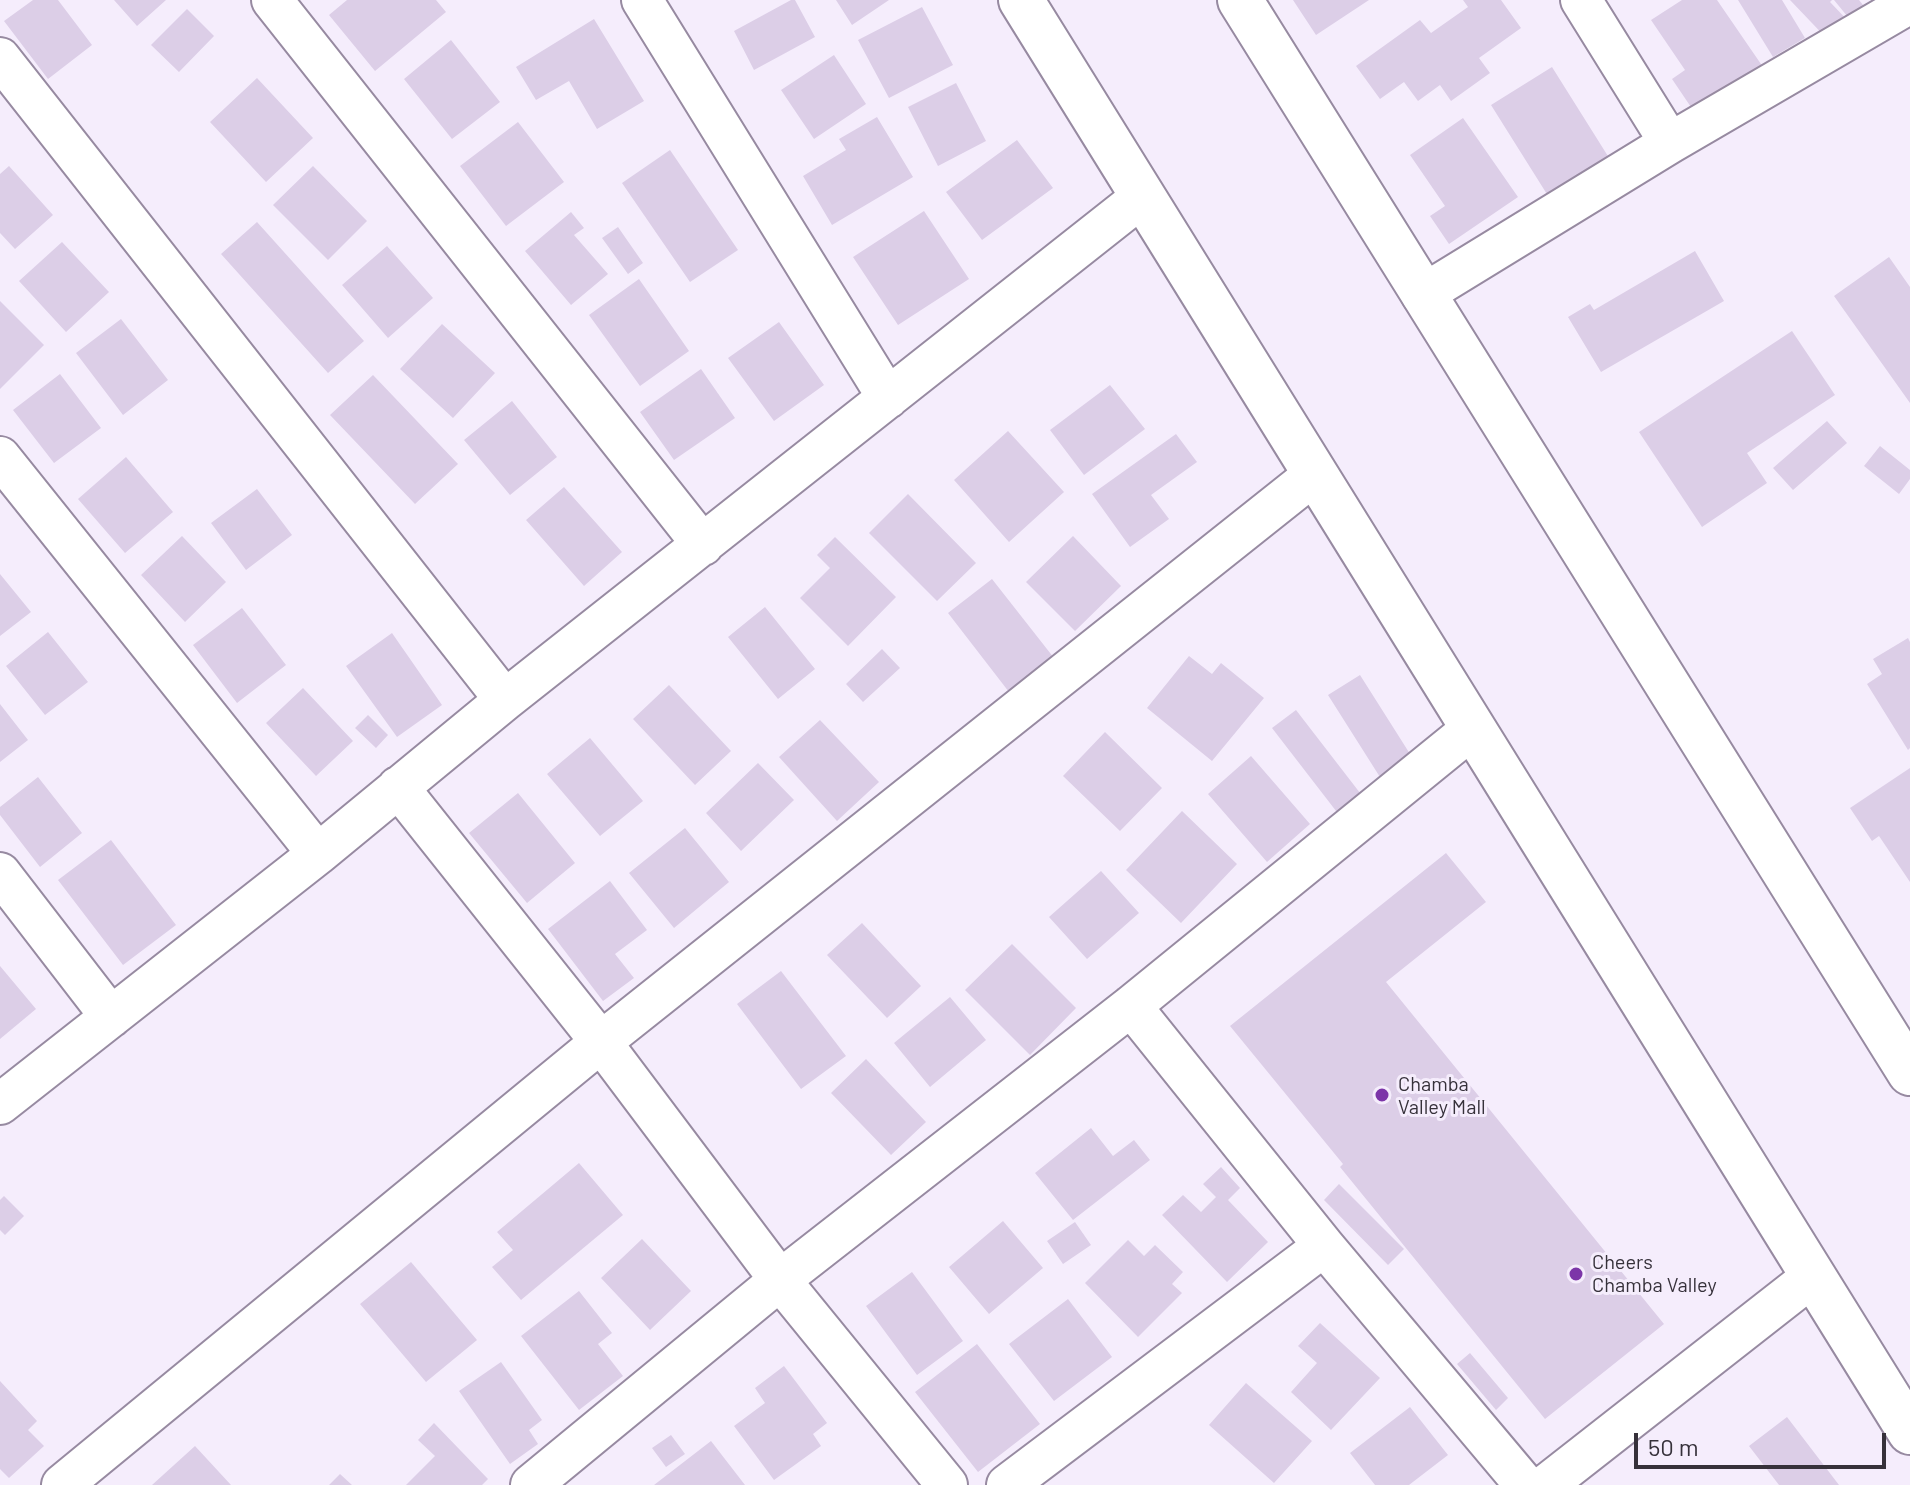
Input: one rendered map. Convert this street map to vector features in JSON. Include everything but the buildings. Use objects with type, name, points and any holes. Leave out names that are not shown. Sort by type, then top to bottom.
[{"type":"main road","points":[[1021,0],[1910,1432]]},
{"type":"main road","points":[[1240,0],[1910,1073]]},
{"type":"street","points":[[272,0],[703,545]]},
{"type":"street","points":[[642,0],[888,398]]},
{"type":"street","points":[[1581,0],[1670,143]]},
{"type":"street","points":[[1422,295],[1904,3]]},
{"type":"street","points":[[0,58],[505,700]]},
{"type":"street","points":[[0,1104],[1143,196]]},
{"type":"street","points":[[0,457],[318,854]]},
{"type":"street","points":[[62,1485],[601,1042],[1315,474]]},
{"type":"street","points":[[531,1485],[780,1280],[1131,1006],[1473,728]]},
{"type":"street","points":[[398,787],[601,1042],[780,1280],[947,1485]]},
{"type":"street","points":[[0,873],[111,1017]]},
{"type":"street","points":[[1131,1006],[1324,1246],[1525,1485]]},
{"type":"street","points":[[1007,1485],[1324,1246]]},
{"type":"street","points":[[1560,1481],[1813,1276]]},
{"type":"place","name":"Chamba Valley Mall","points":[[1382,1095]]},
{"type":"place","name":"Cheers Chamba Valley","points":[[1576,1274]]}]
